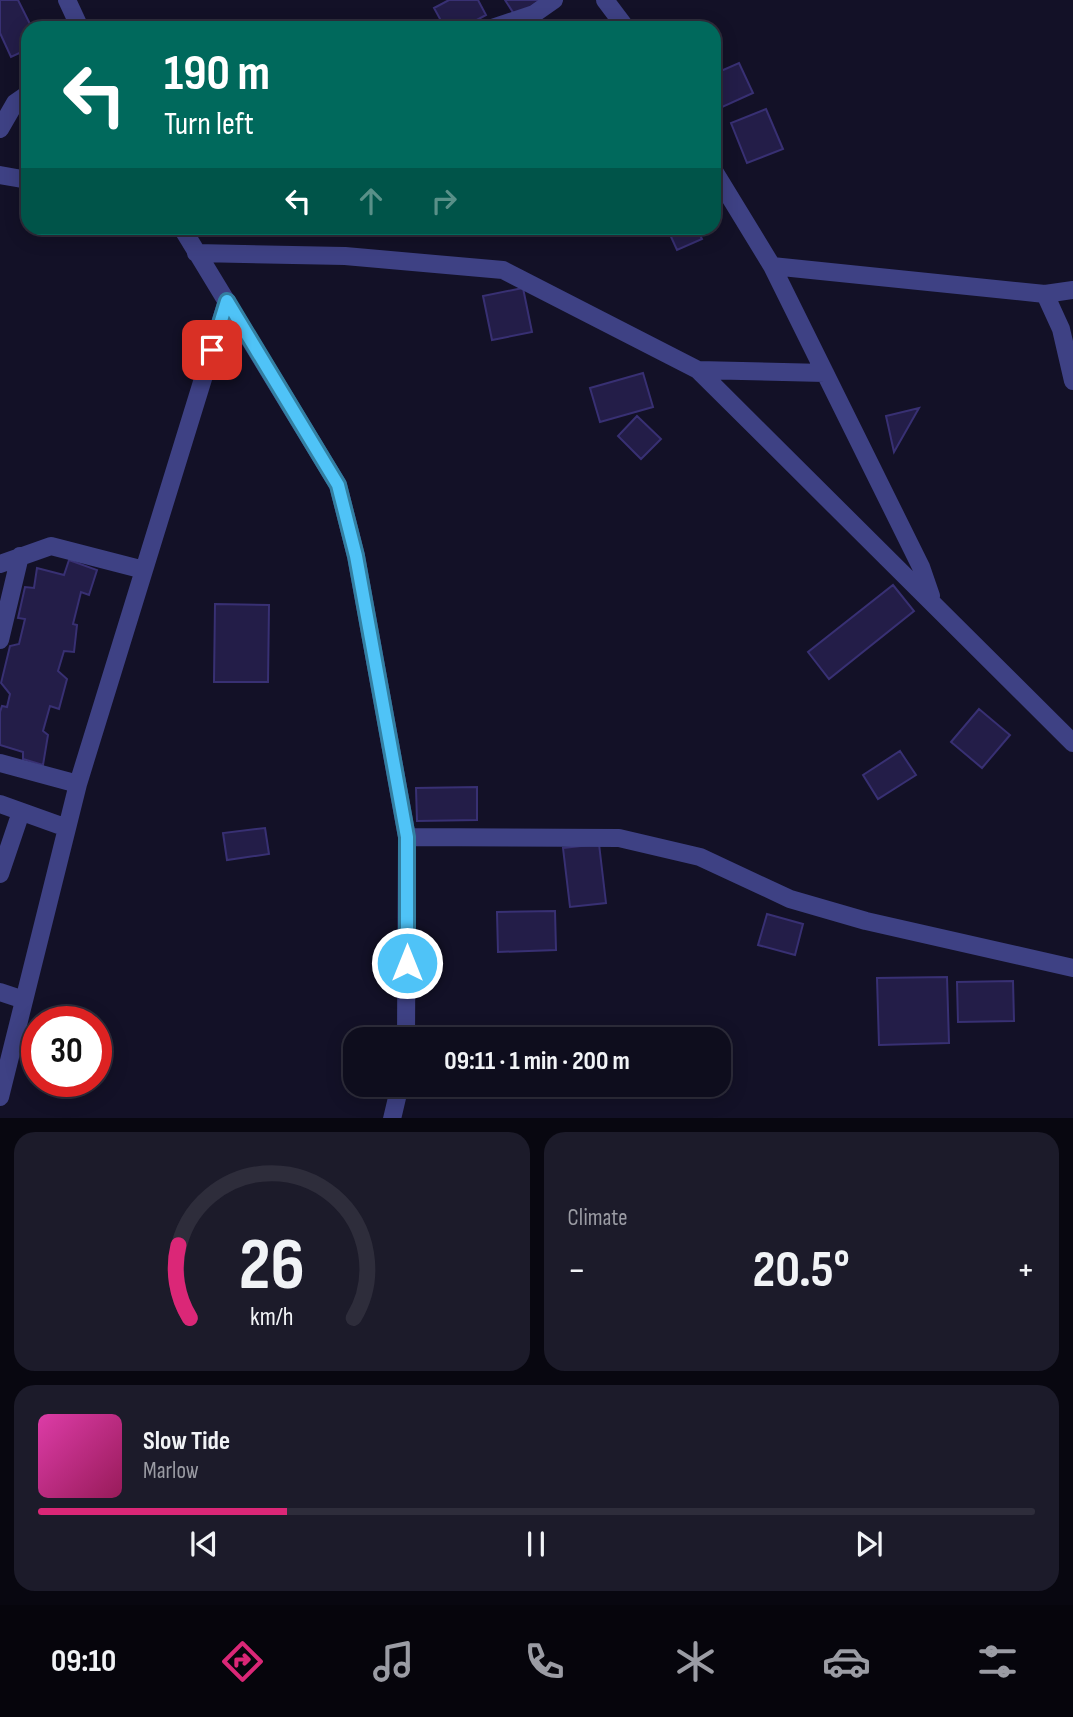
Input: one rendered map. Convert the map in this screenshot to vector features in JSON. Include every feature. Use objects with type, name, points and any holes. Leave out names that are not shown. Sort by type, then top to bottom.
[{"type":"street","points":[[67,0],[77,21]]},
{"type":"street","points":[[512,21],[534,13],[554,0]]},
{"type":"street","points":[[605,0],[621,21]]},
{"type":"street","points":[[0,129],[15,103],[21,99]]},
{"type":"street","points":[[0,175],[21,179]]},
{"type":"street","points":[[721,182],[772,265],[921,567],[933,603]]},
{"type":"street","points":[[186,235],[338,485],[356,556],[407,837],[406,1027]]},
{"type":"street","points":[[196,253],[345,256],[503,270],[698,370],[1073,743]]},
{"type":"street","points":[[772,265],[1045,294],[1073,290]]},
{"type":"street","points":[[1045,294],[1061,329],[1073,380]]},
{"type":"street","points":[[0,1097],[78,784],[227,301]]},
{"type":"street","points":[[698,370],[825,373]]},
{"type":"street","points":[[0,564],[51,546],[144,570]]},
{"type":"street","points":[[0,640],[20,556]]},
{"type":"street","points":[[0,763],[78,784]]},
{"type":"street","points":[[0,804],[67,828]]},
{"type":"street","points":[[0,874],[21,812]]},
{"type":"street","points":[[407,837],[619,838],[700,856],[790,899],[866,920],[1073,968]]},
{"type":"street","points":[[0,992],[24,1000]]},
{"type":"street","points":[[393,1118],[397,1097]]},
{"type":"building","points":[[0,0],[18,0],[28,21],[21,21],[21,52],[11,57],[0,33]]},
{"type":"building","points":[[449,0],[478,0],[486,15],[475,21],[441,21],[434,8]]},
{"type":"building","points":[[505,0],[541,0],[516,17]]},
{"type":"building","points":[[739,63],[753,93],[721,108],[721,71]]},
{"type":"building","points":[[766,109],[783,149],[747,163],[731,123]]},
{"type":"building","points":[[670,235],[700,235],[702,239],[677,250]]},
{"type":"building","points":[[523,288],[532,332],[492,340],[483,296]]},
{"type":"building","points":[[643,373],[653,407],[600,422],[590,388]]},
{"type":"building","points":[[919,408],[894,452],[886,416]]},
{"type":"building","points":[[637,416],[661,439],[641,459],[618,436]]},
{"type":"building","points":[[69,560],[97,570],[89,595],[81,592],[73,624],[77,625],[74,652],[64,651],[58,671],[67,679],[59,709],[50,706],[43,731],[48,735],[43,765],[23,759],[23,752],[0,745],[0,712],[2,706],[7,707],[10,694],[1,683],[10,646],[19,644],[25,619],[18,618],[25,587],[34,588],[37,568],[64,575]]},
{"type":"building","points":[[893,585],[914,611],[829,679],[808,652]]},
{"type":"building","points":[[215,604],[269,605],[268,682],[214,682]]},
{"type":"building","points":[[979,709],[1010,735],[982,768],[951,742]]},
{"type":"building","points":[[900,751],[916,775],[878,799],[863,775]]},
{"type":"building","points":[[477,787],[477,820],[417,821],[416,788]]},
{"type":"building","points":[[265,828],[269,854],[227,860],[223,833]]},
{"type":"building","points":[[599,844],[606,903],[570,907],[563,848]]},
{"type":"building","points":[[555,911],[556,950],[498,952],[497,912]]},
{"type":"building","points":[[767,914],[803,924],[795,955],[758,945]]},
{"type":"building","points":[[947,977],[949,1043],[879,1045],[877,978]]},
{"type":"building","points":[[1013,981],[1014,1021],[958,1022],[957,982]]},
{"type":"route","points":[[212,350],[227,301],[338,485],[356,556],[407,837],[407,963]]}]
